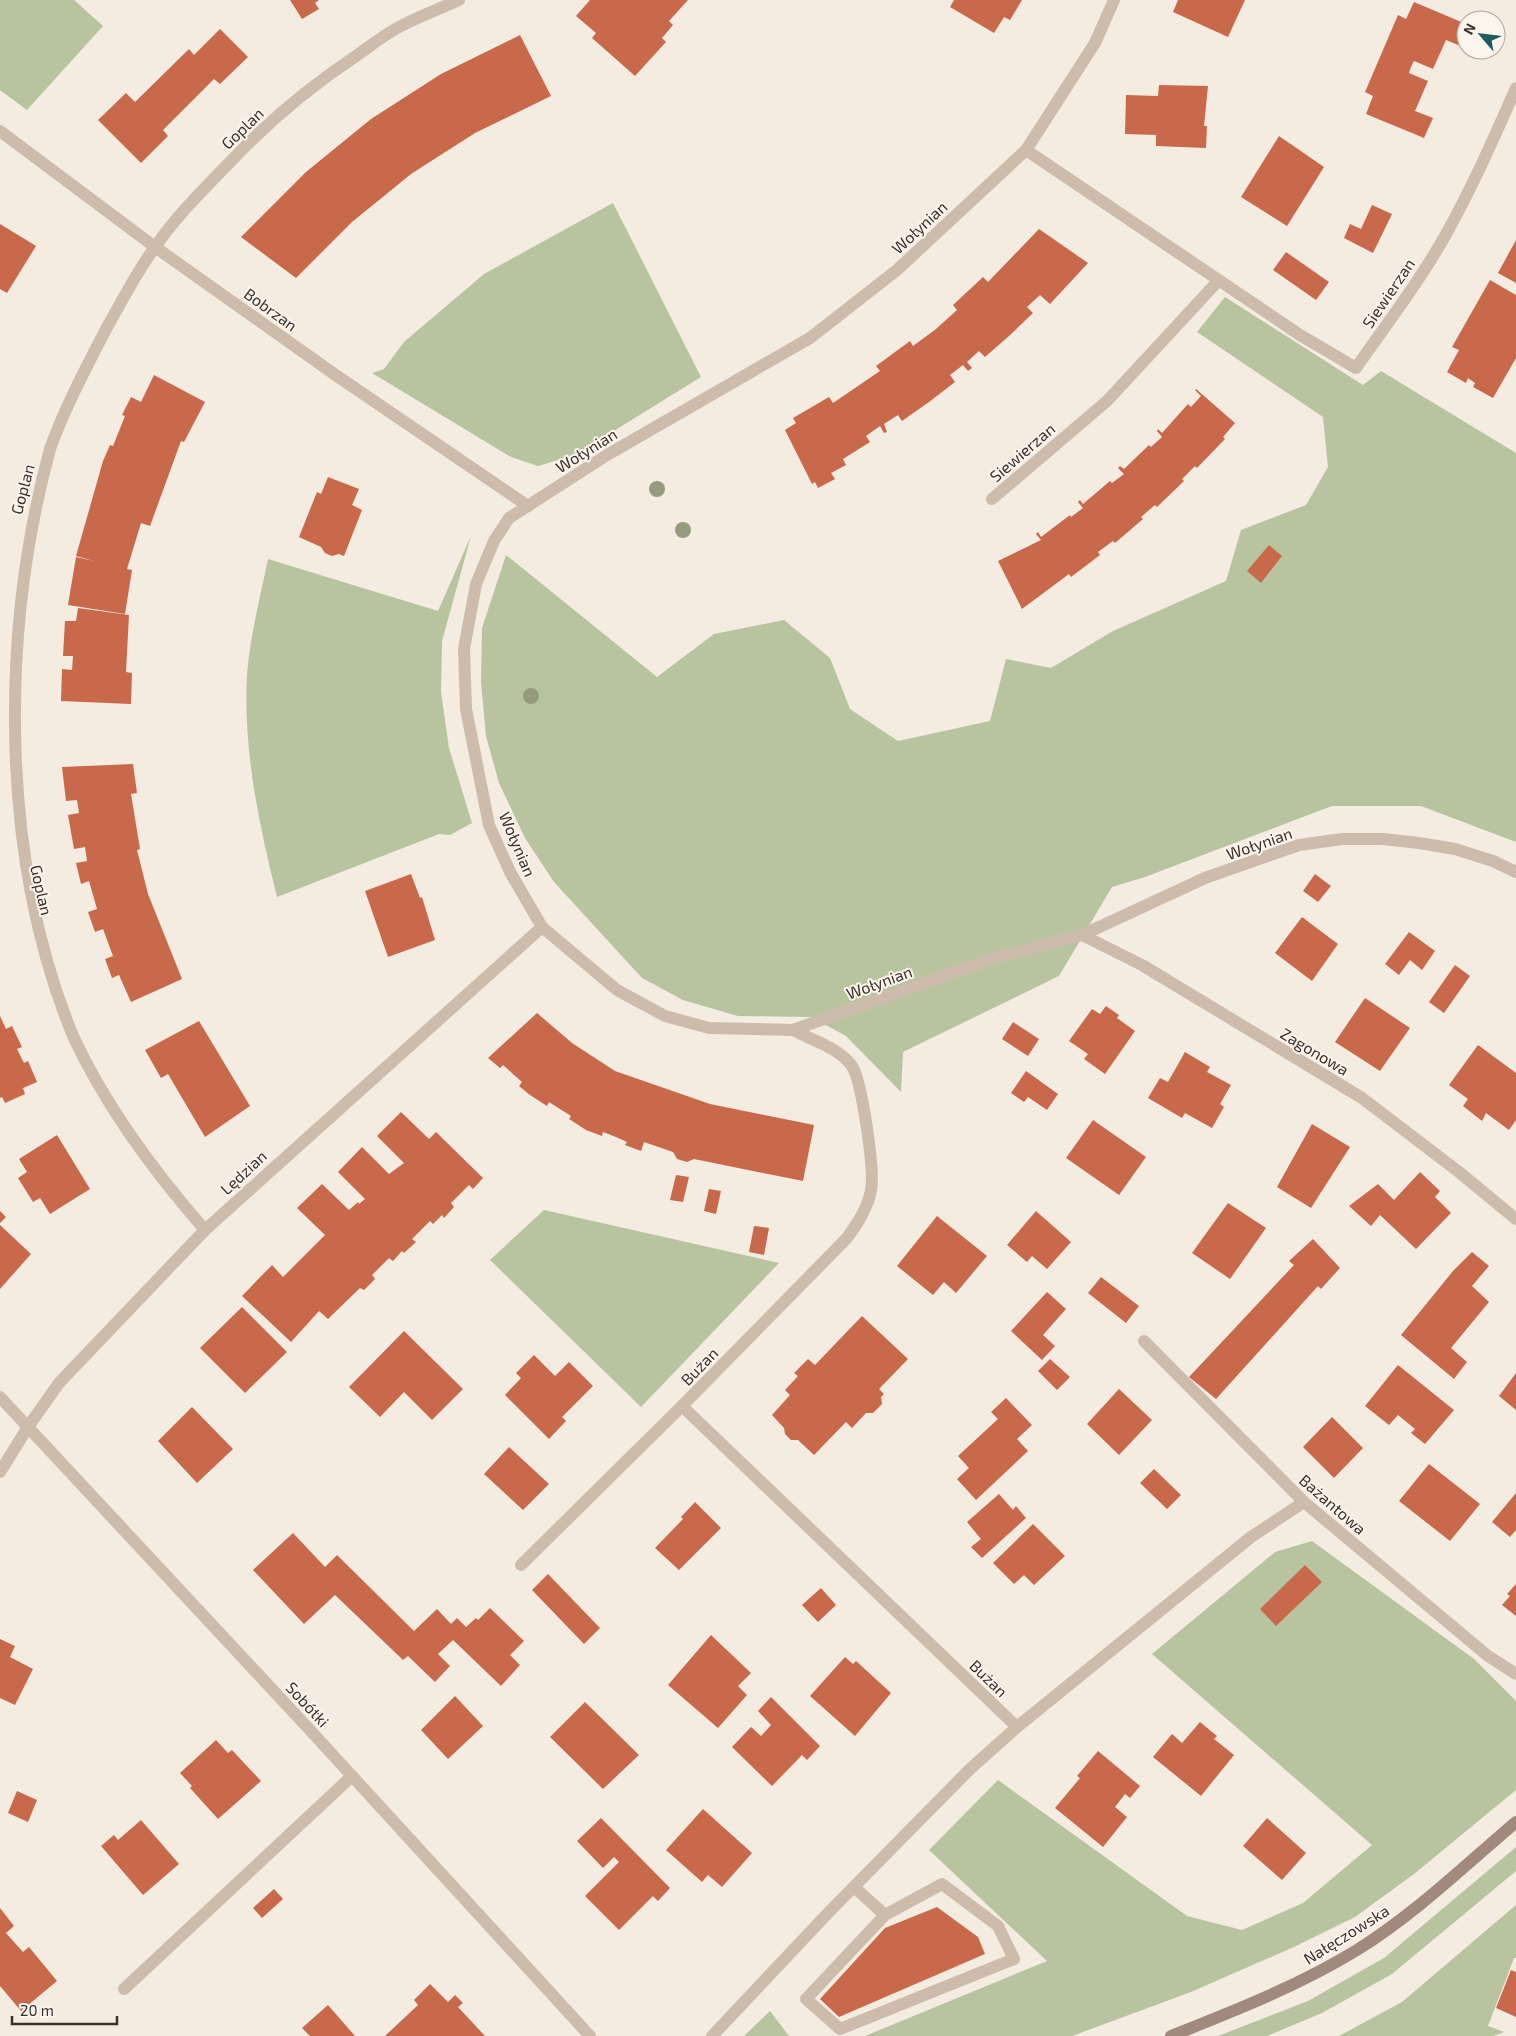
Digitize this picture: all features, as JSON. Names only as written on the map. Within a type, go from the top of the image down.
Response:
[{"type":"main road","name":"Nałęczowska","points":[[1171,2036],[1284,1988],[1357,1950],[1427,1900],[1516,1822]]},
{"type":"street","name":"Goplan","points":[[206,1230],[162,1177],[136,1140],[110,1102],[73,1037],[47,968],[27,903],[13,832],[7,736],[6,673],[13,599],[31,518],[50,450],[77,383],[132,283],[155,246],[186,208],[272,120],[328,75],[397,28],[459,0]]},
{"type":"street","name":"Wołynian","points":[[1114,0],[1095,43],[1026,150],[897,270],[810,338],[607,454],[509,518],[494,540],[476,584],[464,649],[466,709],[489,825],[510,872],[542,927],[617,990],[665,1016],[709,1028],[794,1030],[991,959],[1082,935],[1205,878],[1299,846],[1342,839],[1383,840],[1455,849],[1493,861],[1516,872]]},
{"type":"street","name":"Siewierzan","points":[[1026,150],[1300,335],[1356,368],[1405,299],[1445,236],[1486,158],[1516,88]]},
{"type":"street","name":"Bobrzan","points":[[0,131],[155,246],[337,376],[528,506]]},
{"type":"street","name":"Siewierzan","points":[[992,499],[1107,401],[1219,280]]},
{"type":"street","name":"Lędzian","points":[[0,1472],[28,1426],[59,1383],[206,1230],[255,1183],[542,927]]},
{"type":"street","name":"Zagonowa","points":[[1082,935],[1142,965],[1362,1098],[1459,1172],[1516,1220]]},
{"type":"street","name":"Bużan","points":[[794,1030],[832,1049],[853,1070],[865,1122],[873,1172],[871,1192],[858,1223],[847,1238],[682,1406],[1017,1727]]},
{"type":"street","name":"Bażantowa","points":[[1144,1341],[1304,1502],[1488,1656],[1516,1674]]},
{"type":"street","name":"Sobótki","points":[[0,1397],[352,1776],[590,2036]]},
{"type":"street","points":[[521,1565],[682,1406]]},
{"type":"street","points":[[712,2036],[854,1887],[970,1770],[1017,1727],[1252,1537],[1304,1502]]},
{"type":"street","points":[[124,1989],[352,1776]]},
{"type":"street","points":[[942,1884],[998,1926],[1014,1959],[840,2029],[806,1999],[885,1915],[942,1884]]},
{"type":"street","points":[[854,1887],[885,1915]]},
{"type":"green space","points":[[0,0],[74,0],[103,26],[27,110],[0,90]]},
{"type":"green space","points":[[613,203],[701,377],[575,455],[538,466],[511,457],[372,373],[384,369],[404,342],[484,274]]},
{"type":"green space","points":[[1225,297],[1363,385],[1381,371],[1516,453],[1516,842],[1421,806],[1332,806],[1145,877],[1112,887],[1059,976],[903,1052],[901,1092],[846,1036],[811,1017],[738,1016],[683,1000],[642,978],[554,882],[525,838],[499,783],[486,736],[481,683],[482,628],[506,555],[657,677],[714,634],[784,620],[830,658],[850,709],[898,741],[990,721],[1006,659],[1051,668],[1113,631],[1226,581],[1241,530],[1306,505],[1328,467],[1323,417],[1197,332]]},
{"type":"green space","points":[[471,536],[442,641],[441,692],[449,748],[472,823],[450,835],[439,834],[277,897],[254,787],[247,731],[246,703],[250,646],[268,559],[438,611]]},
{"type":"green space","points":[[544,1210],[779,1263],[641,1407],[490,1260]]},
{"type":"green space","points":[[1312,1541],[1474,1659],[1516,1701],[1516,1790],[1414,1874],[1355,1917],[1296,1946],[1191,1992],[1072,2036],[865,2036],[1047,1961],[929,1850],[998,1780],[1187,1916],[1242,1930],[1303,1903],[1372,1845],[1152,1654],[1275,1552]]},
{"type":"green space","points":[[1516,1847],[1516,1871],[1392,1974],[1322,2013],[1267,2036],[1218,2036],[1308,2001],[1384,1958]]},
{"type":"green space","points":[[1516,1905],[1516,1958],[1514,1958],[1488,2026],[1504,2032],[1494,2036],[1339,2036],[1402,2002]]},
{"type":"green space","points":[[770,2011],[789,2036],[744,2036]]},
{"type":"building","points":[[290,0],[319,0],[315,3],[319,9],[302,19]]},
{"type":"building","points":[[590,0],[688,0],[669,21],[673,25],[662,38],[666,42],[635,76],[592,38],[596,33],[576,16]]},
{"type":"building","points":[[954,0],[1022,0],[1010,20],[1004,17],[994,33],[950,7]]},
{"type":"building","points":[[1178,0],[1245,0],[1228,37],[1173,12]]},
{"type":"building","points":[[1414,2],[1456,20],[1456,44],[1446,40],[1433,69],[1414,61],[1409,73],[1428,81],[1415,111],[1433,118],[1424,138],[1366,114],[1373,96],[1365,92],[1398,15],[1406,19]]},
{"type":"building","points":[[220,29],[248,57],[220,84],[214,79],[163,130],[168,136],[141,163],[98,120],[126,93],[135,102],[189,49],[194,55]]},
{"type":"building","points":[[520,35],[551,96],[475,133],[411,174],[352,222],[296,278],[241,237],[306,172],[371,119],[441,74]]},
{"type":"building","points":[[1159,85],[1208,86],[1204,126],[1207,126],[1206,148],[1156,146],[1156,135],[1125,134],[1126,95],[1158,96]]},
{"type":"building","points":[[1279,136],[1324,167],[1287,226],[1241,197]]},
{"type":"building","points":[[1372,205],[1392,214],[1373,253],[1344,238],[1350,224],[1361,229]]},
{"type":"building","points":[[0,224],[36,246],[7,293],[0,289]]},
{"type":"building","points":[[1039,229],[1088,263],[1050,304],[1040,295],[1027,307],[1033,313],[1009,336],[985,357],[979,351],[967,362],[972,368],[968,371],[963,365],[950,375],[955,382],[902,421],[898,415],[884,424],[887,432],[884,433],[880,426],[866,436],[870,442],[843,459],[846,465],[831,473],[835,479],[818,488],[815,482],[812,484],[785,430],[796,423],[793,418],[829,397],[833,403],[880,371],[876,366],[910,341],[913,346],[936,329],[957,310],[953,305],[983,277],[988,282]]},
{"type":"building","points":[[1516,240],[1516,283],[1498,273]]},
{"type":"building","points":[[1286,252],[1329,282],[1316,300],[1273,270]]},
{"type":"building","points":[[1490,280],[1516,295],[1516,358],[1493,398],[1473,387],[1475,383],[1468,378],[1466,383],[1447,372],[1459,350],[1452,347]]},
{"type":"building","points":[[154,375],[205,402],[184,442],[181,441],[150,526],[141,523],[127,569],[132,570],[125,614],[68,605],[76,557],[94,561],[76,556],[103,461],[110,445],[113,446],[125,416],[122,415],[131,397],[141,402]]},
{"type":"building","points":[[1196,389],[1235,423],[1223,437],[1225,439],[1197,468],[1195,466],[1182,479],[1184,481],[1157,507],[1155,505],[1141,517],[1143,519],[1115,543],[1113,541],[1098,552],[1100,555],[1071,577],[1069,574],[1022,609],[998,561],[1041,540],[1036,534],[1038,532],[1041,537],[1070,515],[1071,517],[1083,508],[1078,502],[1080,500],[1083,504],[1110,481],[1112,483],[1124,474],[1118,468],[1120,466],[1124,469],[1149,445],[1151,447],[1162,437],[1157,431],[1158,429],[1162,433],[1188,404],[1191,407],[1201,396]]},
{"type":"building","points":[[328,477],[359,489],[352,505],[362,510],[344,556],[339,554],[332,556],[325,553],[321,547],[299,537],[317,492],[321,494]]},
{"type":"building","points":[[1269,545],[1282,556],[1261,583],[1247,571]]},
{"type":"building","points":[[78,608],[129,615],[126,672],[132,673],[131,704],[61,701],[62,669],[72,670],[73,656],[63,656],[65,621],[76,621]]},
{"type":"building","points":[[133,764],[137,793],[131,794],[140,849],[137,850],[148,894],[182,979],[131,1002],[119,975],[112,978],[105,959],[113,956],[103,929],[95,932],[88,912],[97,909],[89,881],[81,884],[76,863],[87,861],[85,847],[74,849],[68,815],[79,813],[77,800],[66,801],[62,767]]},
{"type":"building","points":[[411,874],[420,898],[422,897],[435,940],[388,957],[365,891]]},
{"type":"building","points":[[1315,874],[1331,886],[1318,902],[1303,891]]},
{"type":"building","points":[[1302,917],[1338,944],[1312,981],[1275,953]]},
{"type":"building","points":[[1409,932],[1435,951],[1422,970],[1410,960],[1399,975],[1385,964]]},
{"type":"building","points":[[1455,965],[1470,976],[1444,1013],[1429,1002]]},
{"type":"building","points":[[1365,998],[1410,1028],[1380,1071],[1335,1042]]},
{"type":"building","points":[[1106,1006],[1119,1015],[1117,1018],[1135,1031],[1105,1074],[1084,1059],[1088,1054],[1069,1041],[1092,1009],[1100,1014]]},
{"type":"building","points":[[537,1013],[572,1043],[615,1071],[710,1104],[814,1125],[803,1181],[694,1159],[687,1162],[677,1159],[673,1152],[644,1142],[641,1151],[625,1145],[627,1142],[603,1132],[602,1136],[586,1130],[569,1119],[571,1116],[549,1102],[547,1106],[519,1086],[522,1082],[503,1065],[500,1068],[488,1058]]},
{"type":"building","points":[[0,1016],[6,1029],[12,1026],[22,1047],[17,1049],[24,1063],[28,1061],[37,1082],[23,1088],[25,1094],[5,1103],[2,1097],[0,1098]]},
{"type":"building","points":[[199,1021],[250,1106],[205,1137],[168,1074],[161,1078],[145,1050]]},
{"type":"building","points":[[1013,1022],[1039,1039],[1028,1056],[1002,1039]]},
{"type":"building","points":[[1478,1045],[1516,1073],[1516,1120],[1509,1130],[1486,1113],[1482,1121],[1463,1106],[1468,1099],[1449,1085]]},
{"type":"building","points":[[1185,1052],[1210,1067],[1207,1072],[1231,1085],[1220,1104],[1224,1107],[1212,1128],[1185,1113],[1182,1118],[1148,1098],[1160,1078],[1168,1082]]},
{"type":"building","points":[[1026,1071],[1058,1094],[1047,1110],[1028,1097],[1024,1102],[1011,1093]]},
{"type":"building","points":[[401,1112],[429,1139],[436,1132],[483,1178],[473,1189],[469,1185],[451,1203],[454,1207],[444,1218],[442,1215],[433,1224],[430,1221],[412,1239],[416,1242],[404,1253],[402,1251],[393,1261],[389,1258],[372,1275],[375,1279],[364,1290],[360,1288],[328,1319],[319,1311],[291,1342],[242,1296],[272,1265],[283,1277],[325,1235],[297,1208],[322,1184],[349,1210],[365,1199],[338,1172],[362,1147],[389,1174],[404,1163],[377,1136]]},
{"type":"building","points":[[1093,1120],[1146,1157],[1119,1195],[1066,1158]]},
{"type":"building","points":[[1312,1124],[1350,1147],[1311,1208],[1277,1187]]},
{"type":"building","points":[[57,1135],[90,1189],[50,1214],[40,1198],[33,1202],[18,1178],[27,1172],[19,1159]]},
{"type":"building","points":[[1420,1172],[1440,1191],[1435,1197],[1451,1213],[1416,1249],[1380,1215],[1371,1226],[1349,1206],[1378,1184],[1394,1200]]},
{"type":"building","points":[[676,1175],[689,1177],[683,1202],[670,1200]]},
{"type":"building","points":[[709,1189],[721,1191],[716,1214],[704,1211]]},
{"type":"building","points":[[1228,1203],[1266,1228],[1230,1279],[1192,1253]]},
{"type":"building","points":[[0,1211],[6,1217],[0,1223]]},
{"type":"building","points":[[1036,1211],[1071,1242],[1047,1269],[1032,1256],[1027,1262],[1007,1245]]},
{"type":"building","points":[[937,1216],[987,1256],[956,1293],[944,1282],[933,1295],[897,1266]]},
{"type":"building","points":[[0,1225],[31,1254],[0,1289]]},
{"type":"building","points":[[754,1226],[769,1228],[764,1255],[749,1252]]},
{"type":"building","points":[[1313,1239],[1340,1268],[1321,1289],[1318,1286],[1216,1399],[1189,1377],[1294,1265],[1289,1261]]},
{"type":"building","points":[[1472,1252],[1489,1266],[1472,1286],[1489,1302],[1451,1348],[1467,1362],[1454,1379],[1401,1335],[1453,1271]]},
{"type":"building","points":[[1101,1277],[1139,1306],[1126,1323],[1088,1293]]},
{"type":"building","points":[[1047,1292],[1066,1309],[1043,1335],[1055,1346],[1042,1360],[1011,1331]]},
{"type":"building","points":[[242,1307],[287,1352],[245,1393],[200,1348]]},
{"type":"building","points":[[862,1316],[908,1359],[879,1389],[884,1394],[881,1397],[882,1404],[873,1413],[866,1413],[852,1428],[846,1422],[814,1455],[798,1440],[791,1440],[785,1434],[784,1428],[772,1415],[790,1395],[785,1390],[798,1376],[794,1373],[808,1359],[815,1365]]},
{"type":"building","points":[[404,1331],[463,1389],[432,1420],[404,1392],[380,1417],[349,1387]]},
{"type":"building","points":[[534,1355],[555,1376],[569,1362],[593,1386],[562,1417],[566,1421],[549,1439],[505,1395],[521,1378],[516,1373]]},
{"type":"building","points":[[1050,1359],[1070,1377],[1057,1390],[1038,1371]]},
{"type":"building","points":[[1398,1365],[1454,1410],[1425,1444],[1411,1433],[1415,1429],[1398,1415],[1389,1425],[1365,1406]]},
{"type":"building","points":[[1516,1373],[1516,1410],[1499,1396]]},
{"type":"building","points":[[1119,1389],[1152,1420],[1119,1455],[1087,1424]]},
{"type":"building","points":[[1006,1398],[1032,1425],[1017,1439],[1028,1451],[976,1500],[957,1479],[969,1468],[958,1456],[998,1419],[991,1412]]},
{"type":"building","points":[[192,1407],[233,1449],[197,1483],[158,1441]]},
{"type":"building","points":[[1332,1417],[1363,1448],[1334,1478],[1303,1447]]},
{"type":"building","points":[[509,1447],[549,1484],[523,1510],[484,1474]]},
{"type":"building","points":[[1429,1464],[1480,1504],[1450,1541],[1399,1501]]},
{"type":"building","points":[[1154,1469],[1181,1495],[1167,1509],[1140,1483]]},
{"type":"building","points":[[1516,1493],[1516,1530],[1510,1537],[1492,1522]]},
{"type":"building","points":[[999,1494],[1013,1510],[1016,1506],[1026,1518],[982,1558],[971,1547],[981,1539],[967,1522]]},
{"type":"building","points":[[695,1502],[721,1528],[679,1570],[655,1548],[683,1519],[681,1517]]},
{"type":"building","points":[[1033,1524],[1065,1556],[1034,1585],[1024,1575],[1014,1584],[993,1563]]},
{"type":"building","points":[[293,1533],[325,1567],[337,1555],[414,1631],[437,1609],[451,1624],[457,1618],[466,1627],[476,1618],[478,1620],[490,1608],[524,1641],[510,1655],[520,1665],[501,1686],[453,1640],[438,1654],[450,1666],[435,1682],[408,1656],[403,1660],[335,1595],[304,1624],[253,1570]]},
{"type":"building","points":[[1305,1565],[1322,1582],[1276,1626],[1260,1609]]},
{"type":"building","points":[[548,1574],[600,1628],[584,1644],[532,1590]]},
{"type":"building","points":[[1516,1584],[1516,1616],[1502,1605],[1510,1596],[1507,1594]]},
{"type":"building","points":[[821,1588],[836,1605],[818,1622],[802,1605]]},
{"type":"building","points":[[711,1635],[751,1673],[738,1686],[747,1695],[718,1728],[668,1685]]},
{"type":"building","points":[[0,1639],[15,1646],[10,1657],[33,1669],[15,1705],[0,1698]]},
{"type":"building","points":[[845,1657],[853,1664],[856,1661],[891,1693],[855,1736],[810,1696]]},
{"type":"building","points":[[455,1696],[483,1726],[448,1759],[421,1730]]},
{"type":"building","points":[[771,1697],[820,1746],[807,1760],[802,1755],[772,1786],[732,1747],[751,1727],[761,1736],[771,1725],[758,1711]]},
{"type":"building","points":[[585,1702],[639,1755],[603,1789],[550,1737]]},
{"type":"building","points":[[1200,1722],[1217,1736],[1214,1739],[1234,1755],[1201,1796],[1153,1757],[1172,1734],[1182,1743]]},
{"type":"building","points":[[216,1740],[228,1753],[232,1750],[261,1781],[218,1819],[190,1788],[192,1786],[180,1773]]},
{"type":"building","points":[[1098,1751],[1140,1786],[1130,1798],[1125,1794],[1115,1807],[1127,1817],[1103,1847],[1055,1808],[1080,1778],[1077,1776]]},
{"type":"building","points":[[17,1791],[37,1800],[28,1822],[8,1813]]},
{"type":"building","points":[[703,1809],[752,1853],[722,1887],[708,1875],[702,1882],[666,1850]]},
{"type":"building","points":[[601,1818],[670,1888],[658,1901],[653,1896],[619,1930],[585,1896],[619,1862],[614,1857],[603,1868],[577,1841]]},
{"type":"building","points":[[1267,1818],[1306,1853],[1282,1880],[1243,1846]]},
{"type":"building","points":[[141,1820],[179,1864],[143,1895],[101,1846],[114,1835],[118,1840]]},
{"type":"building","points":[[274,1889],[283,1899],[262,1918],[253,1908]]},
{"type":"building","points":[[937,1907],[978,1937],[985,1954],[839,2017],[820,1999],[885,1928]]},
{"type":"building","points":[[0,1908],[14,1926],[6,1933],[23,1952],[29,1947],[57,1981],[21,2011],[0,1986]]},
{"type":"building","points":[[1511,1970],[1516,1972],[1516,2017],[1496,2008]]},
{"type":"building","points":[[430,1984],[448,2002],[455,1995],[463,2003],[458,2007],[485,2036],[385,2036],[418,2005],[414,2000]]},
{"type":"building","points":[[328,2005],[355,2036],[310,2036],[302,2028]]}]
